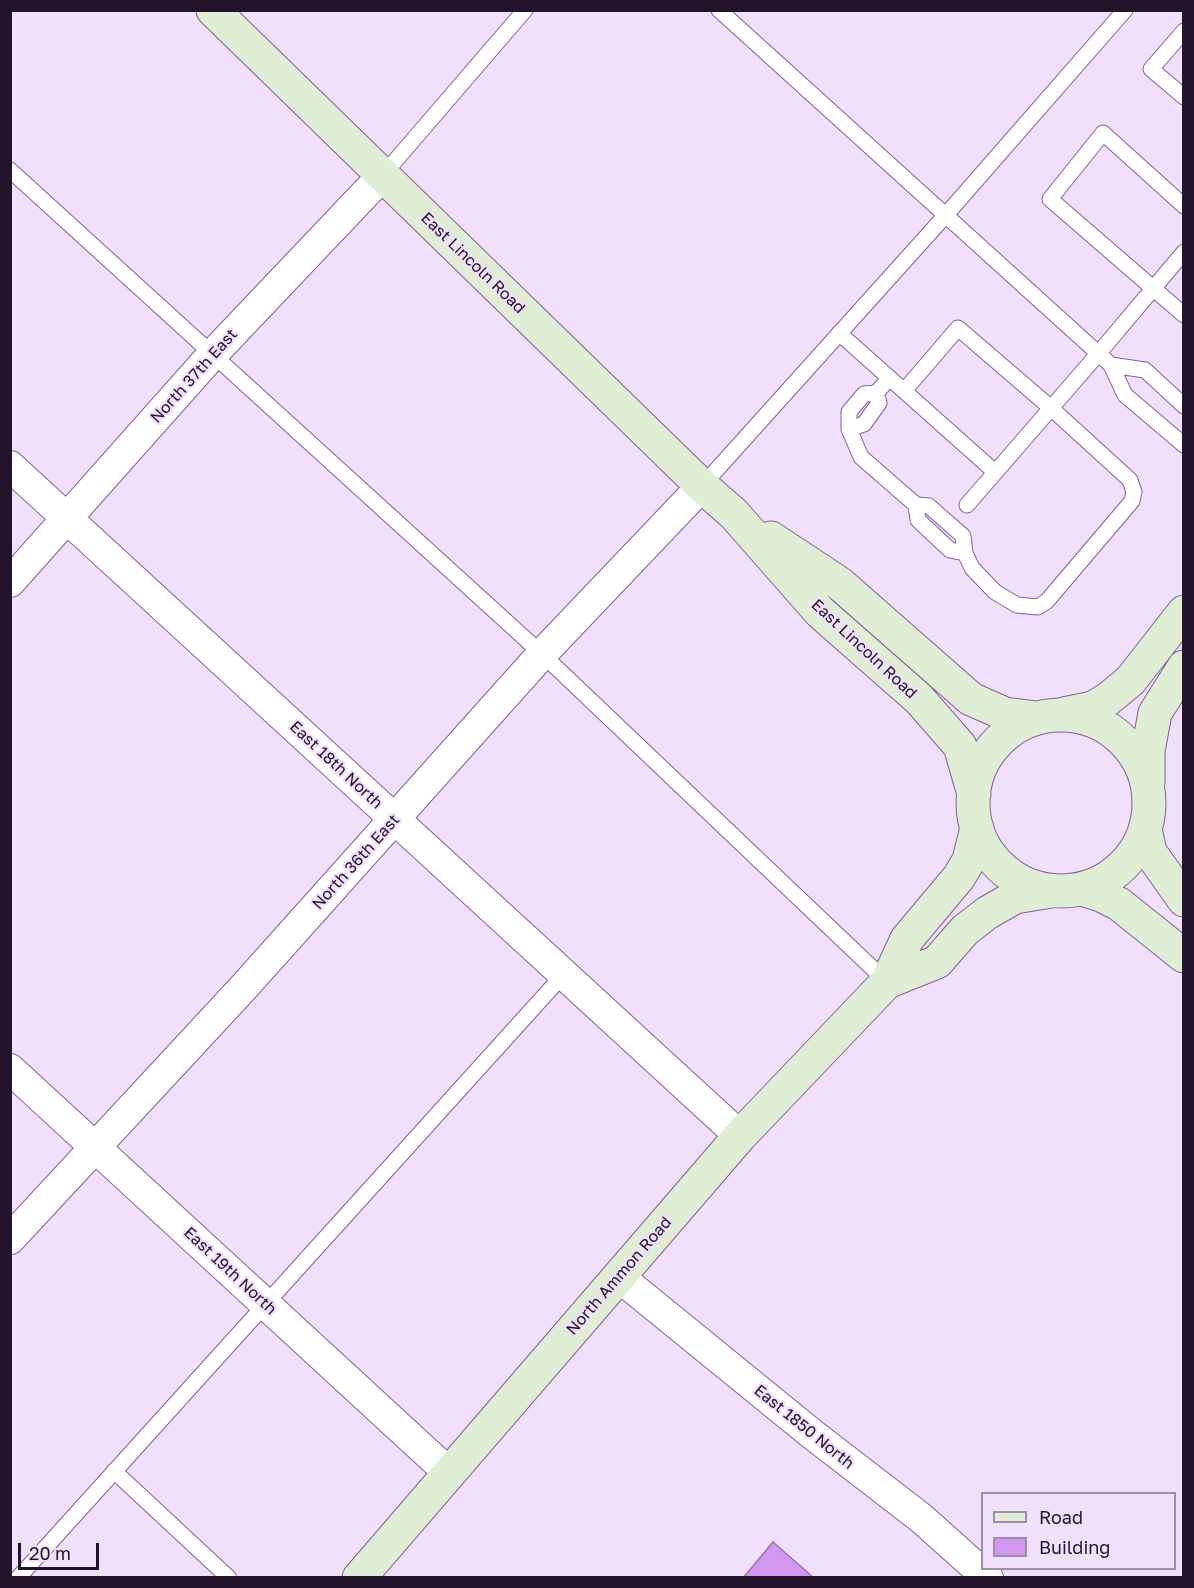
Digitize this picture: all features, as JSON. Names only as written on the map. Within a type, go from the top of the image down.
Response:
[{"type":"main road","name":"East Lincoln Road","points":[[213,10],[702,486],[734,514],[839,584],[970,699],[1005,714],[1050,716]]},
{"type":"main road","name":"East Lincoln Road","points":[[734,514],[820,612],[919,699],[960,746],[974,794]]},
{"type":"main road","points":[[1184,612],[1130,681],[1093,708],[1050,716],[1011,729],[989,751],[976,778],[972,808],[980,839],[997,864],[1022,882],[1101,895],[1119,904],[1184,956]]},
{"type":"main road","points":[[1148,796],[1148,751],[1155,713],[1184,667]]},
{"type":"main road","points":[[1050,716],[1091,720],[1115,734],[1134,754],[1146,780],[1148,796],[1149,807],[1145,829],[1130,858],[1110,877],[1066,890]]},
{"type":"main road","name":"North Ammon Road","points":[[359,1578],[740,1136],[887,982],[908,939],[959,877],[969,860],[977,828]]},
{"type":"main road","points":[[1145,829],[1150,852],[1184,900]]},
{"type":"main road","name":"North Ammon Road","points":[[887,982],[937,963],[965,930],[987,913],[1015,897],[1066,890]]},
{"type":"street","name":"North 37th East","points":[[10,582],[212,355],[383,175]]},
{"type":"street","name":"East 18th North","points":[[10,466],[740,1136]]},
{"type":"street","name":"North 36th East","points":[[10,1239],[243,987],[542,654],[702,486]]},
{"type":"street","name":"East 19th North","points":[[10,1069],[449,1473]]},
{"type":"street","name":"East 1850 North","points":[[618,1276],[812,1434],[921,1518],[988,1578]]},
{"type":"lane","points":[[383,175],[525,10]]},
{"type":"lane","points":[[719,10],[1111,365],[1125,395],[1184,445]]},
{"type":"lane","points":[[702,486],[945,216],[1125,10]]},
{"type":"lane","points":[[1184,31],[1151,69],[1184,97]]},
{"type":"lane","points":[[1184,206],[1103,133],[1050,199],[1184,315]]},
{"type":"lane","points":[[10,170],[542,654],[887,982]]},
{"type":"lane","points":[[967,505],[1182,256]]},
{"type":"lane","points":[[890,378],[876,393],[864,394],[849,412],[849,429],[861,457],[916,506],[930,506],[963,536],[965,553],[980,578],[995,592],[1017,605],[1038,607],[1047,601],[1132,501],[1134,492],[1130,480],[958,328],[904,391]]},
{"type":"lane","points":[[839,333],[996,472]]},
{"type":"lane","points":[[1111,365],[1144,370],[1184,406]]},
{"type":"lane","points":[[18,1578],[564,974]]},
{"type":"lane","points":[[114,1471],[229,1578]]},
{"type":"building","points":[[773,1542],[814,1578],[743,1578]]}]
